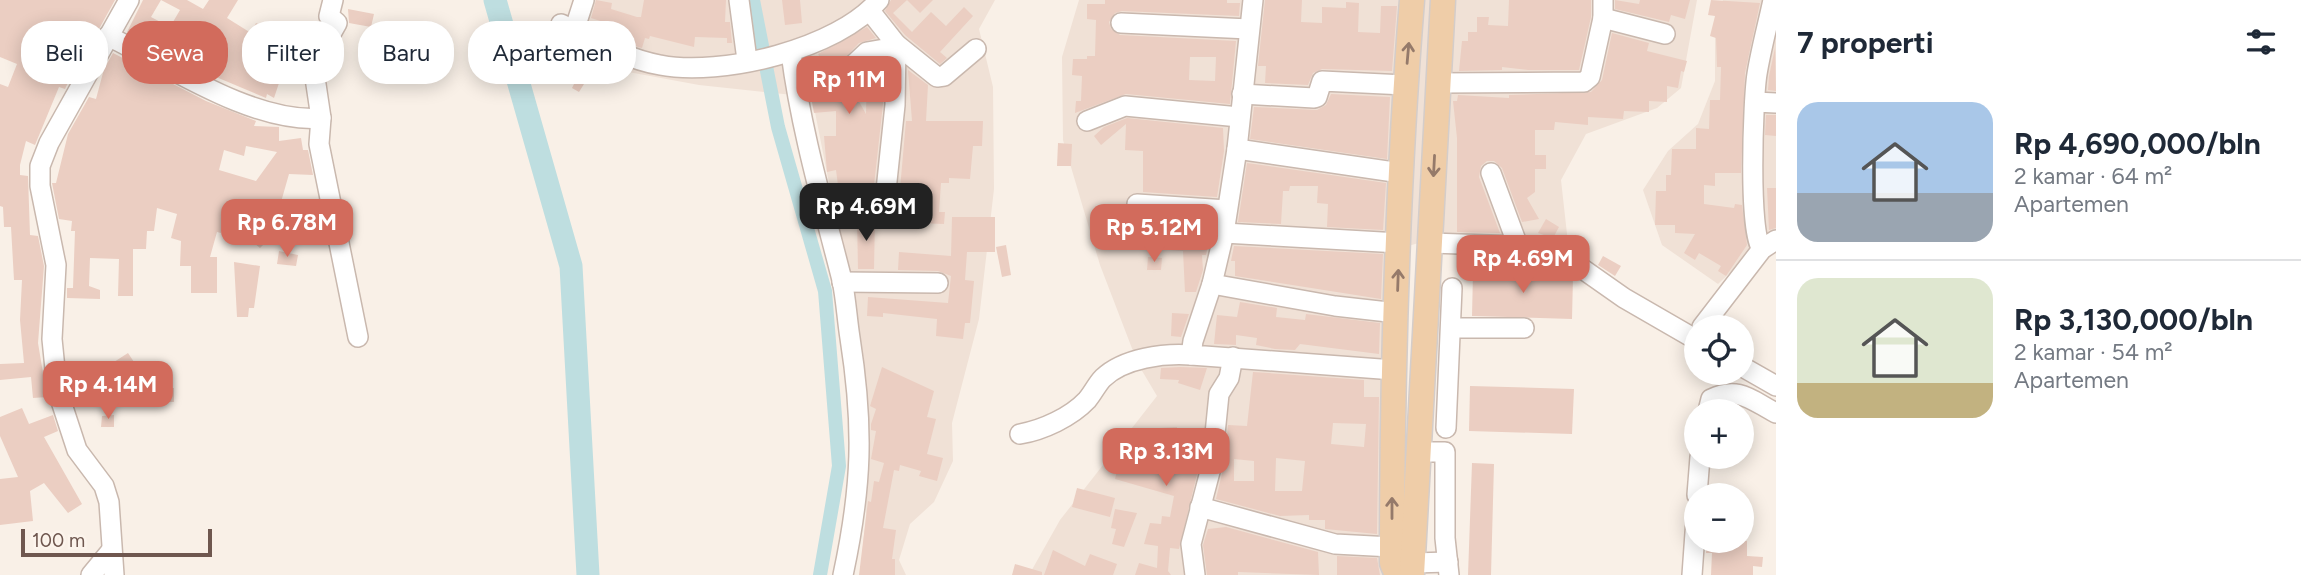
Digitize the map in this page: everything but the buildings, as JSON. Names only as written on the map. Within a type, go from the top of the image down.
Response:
[{"type":"main road","points":[[1412,0],[1403,111],[1392,412],[1392,564],[1408,571],[1419,452],[1443,0]]},
{"type":"main road","points":[[1403,111],[1437,114]]},
{"type":"main road","points":[[1399,232],[1431,233]]},
{"type":"main road","points":[[1392,412],[1420,413]]},
{"type":"street","points":[[129,0],[108,36],[198,83],[244,103],[300,120],[321,118]]},
{"type":"street","points":[[333,0],[329,16],[337,23],[318,55],[314,71],[321,118],[319,144],[358,337]]},
{"type":"street","points":[[583,0],[568,27],[662,66],[693,67],[786,54],[813,45],[874,6],[896,45],[937,77],[944,76],[976,49]]},
{"type":"street","points":[[739,0],[750,60]]},
{"type":"street","points":[[1191,355],[1195,332],[1212,284],[1224,233],[1237,149],[1253,0]]},
{"type":"street","points":[[1769,245],[1758,246],[1752,203],[1757,74],[1773,0]]},
{"type":"street","points":[[1439,83],[1584,82],[1590,77],[1603,9],[1665,34]]},
{"type":"street","points":[[1121,23],[1249,29]]},
{"type":"street","points":[[850,68],[867,52],[896,45]]},
{"type":"street","points":[[821,208],[880,206],[885,200],[895,105],[896,45]]},
{"type":"street","points":[[786,54],[821,208],[842,282],[862,443],[858,499],[843,575]]},
{"type":"street","points":[[1242,94],[1314,98],[1317,97],[1322,81],[1405,85]]},
{"type":"street","points":[[82,84],[49,143],[40,166],[40,186],[56,265],[52,339],[57,389],[77,450],[104,486],[109,509],[110,552],[114,575]]},
{"type":"street","points":[[1755,102],[1776,103]]},
{"type":"street","points":[[1087,121],[1125,106],[1239,117]]},
{"type":"street","points":[[1237,149],[1401,173]]},
{"type":"street","points":[[1491,173],[1518,246]]},
{"type":"street","points":[[1137,204],[1227,210]]},
{"type":"street","points":[[1224,233],[1399,232]]},
{"type":"street","points":[[1431,233],[1545,249],[1566,256],[1624,298],[1684,329]]},
{"type":"street","points":[[1712,315],[1731,287],[1769,245]]},
{"type":"street","points":[[842,282],[938,283]]},
{"type":"street","points":[[1212,284],[1335,306],[1396,313]]},
{"type":"street","points":[[1446,428],[1452,288]]},
{"type":"street","points":[[1451,328],[1524,328]]},
{"type":"street","points":[[1020,434],[1037,431],[1068,414],[1086,401],[1104,377],[1115,370],[1153,356],[1233,357],[1394,370]]},
{"type":"street","points":[[1195,575],[1191,544],[1214,455],[1219,394],[1229,378],[1233,357]]},
{"type":"street","points":[[1424,361],[1449,364]]},
{"type":"street","points":[[1754,373],[1776,386]]},
{"type":"street","points":[[1711,399],[1727,392],[1749,399]]},
{"type":"street","points":[[1754,402],[1776,413]]},
{"type":"street","points":[[1408,571],[1448,568],[1445,452],[1419,452]]},
{"type":"street","points":[[1200,507],[1335,544],[1392,547]]},
{"type":"street","points":[[91,575],[110,552]]},
{"type":"street","points":[[1692,575],[1694,553]]},
{"type":"shaded area","points":[[581,0],[995,0],[979,29],[993,87],[994,189],[979,319],[952,423],[953,461],[934,502],[910,524],[899,560],[906,575],[860,575],[866,515],[864,360],[812,97],[699,85],[636,73],[636,21],[582,21]]},
{"type":"shaded area","points":[[1079,0],[1697,0],[1681,88],[1657,108],[1586,134],[1561,180],[1568,243],[1450,234],[1394,250],[1388,575],[1029,575],[1060,520],[1157,396],[1138,364],[1100,265],[1063,140],[1062,57]]},
{"type":"shaded area","points":[[1723,0],[1776,0],[1776,229],[1718,284],[1662,245],[1643,190],[1668,151],[1698,124],[1715,81],[1715,24]]},
{"type":"waterway","points":[[495,0],[571,266],[588,575]]},
{"type":"waterway","points":[[753,0],[778,127],[825,291],[839,466],[820,575]]}]
